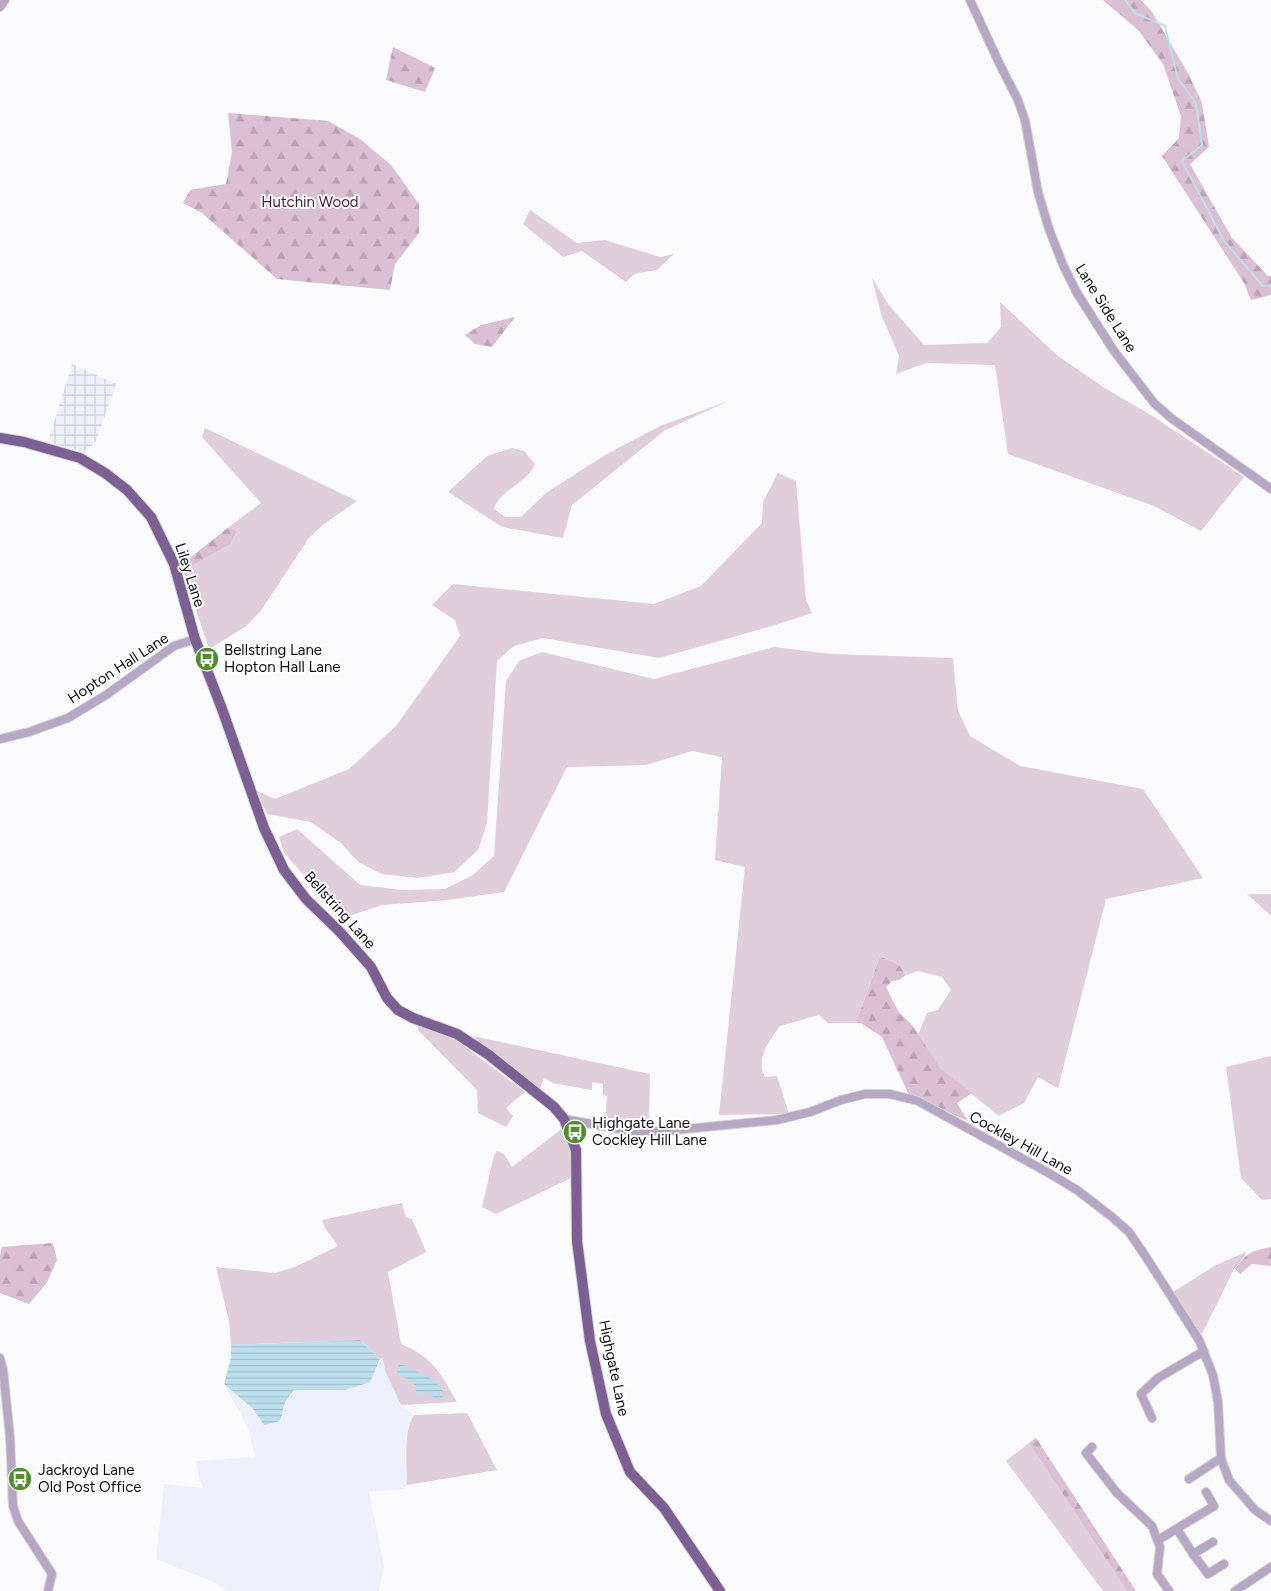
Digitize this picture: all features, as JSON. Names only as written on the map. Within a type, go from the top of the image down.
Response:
[{"type":"main road","name":"Liley Lane","points":[[0,438],[24,442],[80,458],[105,473],[127,490],[151,517],[174,564],[183,603],[195,639]]},
{"type":"main road","name":"Bellstring Lane","points":[[195,639],[264,828],[284,870],[306,899],[340,932],[371,967],[387,998],[398,1010],[413,1018],[457,1034],[489,1055],[547,1101],[564,1119]]},
{"type":"main road","name":"Highgate Lane","points":[[564,1119],[576,1150],[577,1241],[590,1342],[606,1414],[630,1472],[664,1508],[720,1591]]},
{"type":"street","points":[[0,7],[5,0]]},
{"type":"street","name":"Lane Side Lane","points":[[970,0],[1017,98],[1025,120],[1038,192],[1060,256],[1077,293],[1114,351],[1154,403],[1171,418],[1271,489]]},
{"type":"street","name":"Hopton Hall Lane","points":[[0,739],[29,732],[68,718],[106,695],[174,646],[195,639]]},
{"type":"street","name":"Cockley Hill Lane","points":[[564,1119],[630,1131],[666,1130],[777,1120],[810,1112],[840,1100],[865,1094],[890,1094],[918,1101],[1070,1186],[1128,1232],[1199,1340],[1214,1375],[1218,1402],[1221,1458],[1229,1480],[1255,1510],[1271,1521]]},
{"type":"street","points":[[1152,1418],[1141,1394],[1158,1378],[1204,1351]]},
{"type":"street","points":[[0,1358],[4,1368],[13,1506],[18,1521],[52,1574],[48,1591]]},
{"type":"street","points":[[1092,1447],[1086,1453],[1116,1493],[1152,1526],[1160,1548],[1157,1574],[1169,1591]]},
{"type":"street","points":[[1189,1479],[1221,1458]]},
{"type":"street","points":[[1158,1540],[1214,1506],[1206,1492]]},
{"type":"street","points":[[1177,1529],[1208,1574],[1224,1564]]},
{"type":"street","points":[[1193,1554],[1213,1542]]},
{"type":"street","points":[[1236,1591],[1271,1567]]},
{"type":"shaded area","points":[[530,210],[577,243],[605,240],[660,257],[674,254],[657,270],[634,274],[626,282],[582,251],[563,257],[523,224]]},
{"type":"shaded area","points":[[872,278],[889,305],[924,345],[987,343],[1001,327],[1000,302],[1058,356],[1244,477],[1201,531],[1154,506],[1008,454],[995,365],[926,363],[896,374],[899,356],[881,314]]},
{"type":"shaded area","points":[[72,364],[116,384],[96,441],[85,452],[48,442]]},
{"type":"shaded area","points":[[728,401],[664,431],[572,505],[563,538],[502,527],[448,492],[487,456],[512,448],[524,451],[535,464],[526,477],[502,496],[494,509],[505,517],[521,517],[546,493],[605,455],[660,426]]},
{"type":"shaded area","points":[[205,428],[357,501],[324,524],[309,538],[260,612],[245,627],[209,649],[183,571],[231,544],[237,531],[229,527],[261,503],[202,437]]},
{"type":"shaded area","points":[[778,473],[796,481],[806,600],[812,613],[659,658],[543,638],[514,646],[497,661],[487,823],[478,850],[454,872],[418,878],[382,874],[358,862],[341,843],[311,822],[267,814],[257,791],[275,799],[349,769],[396,726],[460,636],[455,620],[432,605],[453,584],[654,604],[701,586],[762,523],[763,502]]},
{"type":"shaded area","points":[[774,647],[831,654],[953,658],[958,711],[970,736],[1020,766],[1143,789],[1203,878],[1106,899],[1058,1088],[1038,1077],[1024,1103],[999,1116],[941,1069],[918,1035],[927,1013],[938,1010],[951,990],[942,977],[918,971],[906,975],[899,965],[880,956],[856,1023],[828,1023],[819,1015],[780,1026],[768,1043],[763,1056],[762,1070],[765,1077],[777,1076],[789,1114],[719,1115],[745,867],[715,860],[722,757],[692,751],[646,765],[567,767],[504,892],[448,900],[382,905],[343,918],[284,853],[279,837],[297,829],[360,885],[402,890],[445,889],[473,875],[494,856],[506,681],[519,661],[542,652],[654,679]]},
{"type":"shaded area","points":[[1247,894],[1271,894],[1271,916]]},
{"type":"shaded area","points":[[418,1025],[456,1040],[525,1092],[506,1108],[513,1116],[506,1127],[478,1113],[477,1090],[418,1030]]},
{"type":"shaded area","points":[[473,1036],[650,1074],[649,1128],[605,1122],[607,1096],[603,1095],[603,1084],[592,1082],[592,1090],[553,1083],[544,1078],[539,1091]]},
{"type":"shaded area","points":[[1271,1056],[1271,1199],[1262,1200],[1241,1178],[1226,1067]]},
{"type":"shaded area","points":[[563,1128],[571,1151],[571,1178],[496,1214],[482,1207],[494,1155],[497,1151],[504,1154],[512,1167]]},
{"type":"shaded area","points":[[402,1203],[406,1217],[412,1219],[426,1252],[388,1272],[401,1344],[421,1355],[435,1367],[457,1402],[401,1405],[385,1371],[383,1358],[380,1359],[360,1340],[231,1345],[229,1321],[216,1267],[275,1273],[295,1267],[338,1246],[325,1228],[322,1220]]},
{"type":"shaded area","points":[[1246,1252],[1234,1269],[1201,1336],[1173,1292],[1216,1265]]},
{"type":"shaded area","points":[[383,1357],[385,1371],[401,1405],[414,1414],[409,1422],[407,1436],[407,1485],[404,1489],[369,1492],[384,1566],[379,1591],[226,1591],[216,1583],[156,1559],[164,1484],[203,1488],[196,1461],[255,1457],[248,1428],[224,1384],[253,1409],[280,1421],[285,1402],[297,1390],[345,1390],[376,1369]]},
{"type":"shaded area","points":[[467,1413],[497,1470],[407,1485],[407,1439],[408,1430],[414,1415]]},
{"type":"shaded area","points":[[1029,1443],[1127,1591],[1103,1591],[1006,1461]]},
{"type":"green space","points":[[1103,0],[1141,0],[1152,12],[1189,75],[1202,103],[1209,147],[1190,164],[1232,238],[1268,276],[1271,276],[1271,295],[1251,300],[1244,283],[1162,156],[1179,138],[1181,116],[1163,64],[1139,31]]},
{"type":"green space","points":[[393,47],[435,68],[425,92],[386,80]]},
{"type":"green space","name":"Hutchin Wood","points":[[228,113],[328,121],[360,139],[391,165],[419,204],[419,233],[395,264],[390,290],[277,279],[202,213],[183,203],[190,190],[226,184],[232,152]]},
{"type":"green space","points":[[515,317],[492,347],[475,344],[465,335],[481,325]]},
{"type":"green space","points":[[229,527],[237,531],[231,544],[183,571],[181,565]]},
{"type":"green space","points":[[880,956],[899,965],[906,975],[899,980],[892,981],[886,987],[898,1011],[912,1025],[941,1069],[972,1093],[957,1103],[968,1121],[909,1095],[882,1037],[861,1023],[856,1023]]},
{"type":"green space","points":[[53,1243],[57,1260],[46,1284],[29,1304],[0,1293],[0,1256],[2,1247]]},
{"type":"green space","points":[[1271,1247],[1271,1266],[1252,1264],[1240,1274],[1235,1269],[1250,1254]]},
{"type":"green space","points":[[1036,1438],[1136,1591],[1127,1591],[1029,1443]]},
{"type":"water","points":[[360,1340],[380,1359],[370,1382],[345,1390],[294,1390],[285,1402],[280,1421],[264,1425],[253,1409],[224,1384],[231,1357],[231,1345]]},
{"type":"water","points":[[401,1364],[432,1379],[442,1389],[443,1401],[435,1399],[426,1391],[422,1396],[416,1393],[413,1383],[397,1375],[397,1367]]},
{"type":"waterway","points":[[1125,0],[1135,13],[1165,26],[1178,79],[1196,103],[1202,145],[1182,161],[1224,241],[1263,286],[1271,285]]},
{"type":"place","name":"Bellstring Lane Hopton Hall Lane","points":[[207,659]]},
{"type":"place","name":"Highgate Lane Cockley Hill Lane","points":[[575,1132]]},
{"type":"place","name":"Jackroyd Lane Old Post Office","points":[[20,1479]]}]
